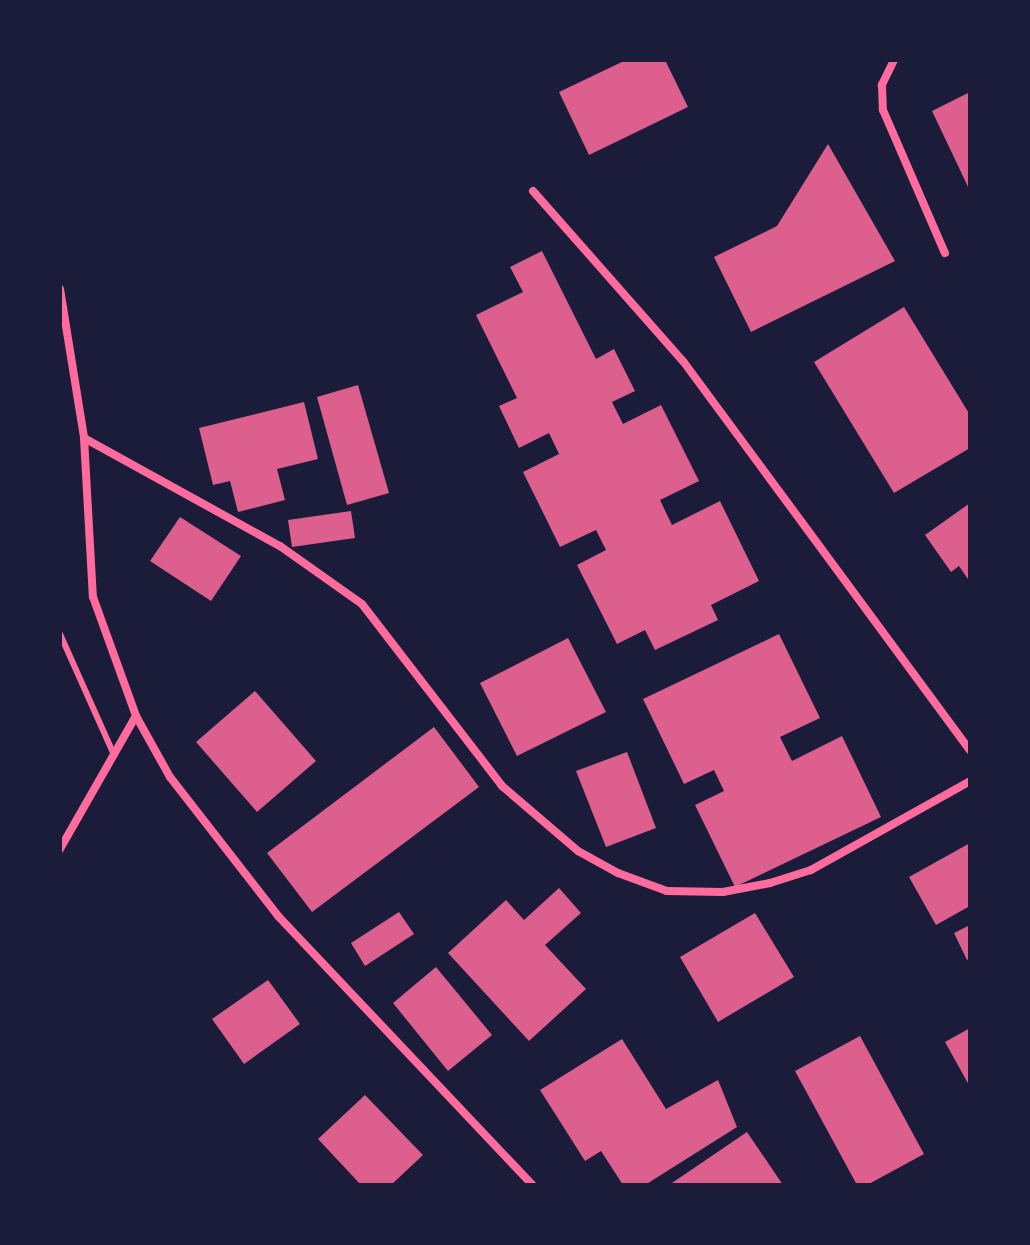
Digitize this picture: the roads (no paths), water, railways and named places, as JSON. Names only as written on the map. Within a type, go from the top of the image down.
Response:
[{"type":"street","points":[[894,60],[882,85],[883,110],[945,253]]},
{"type":"street","points":[[533,191],[683,361],[970,750]]},
{"type":"street","points":[[60,289],[84,438],[93,597],[136,716],[170,777],[279,917],[532,1185]]},
{"type":"street","points":[[84,438],[280,546],[362,604],[502,786],[578,851],[618,873],[667,891],[723,892],[770,883],[811,870],[970,781]]},
{"type":"street","points":[[60,849],[136,716]]},
{"type":"lane","points":[[60,634],[114,755]]}]
